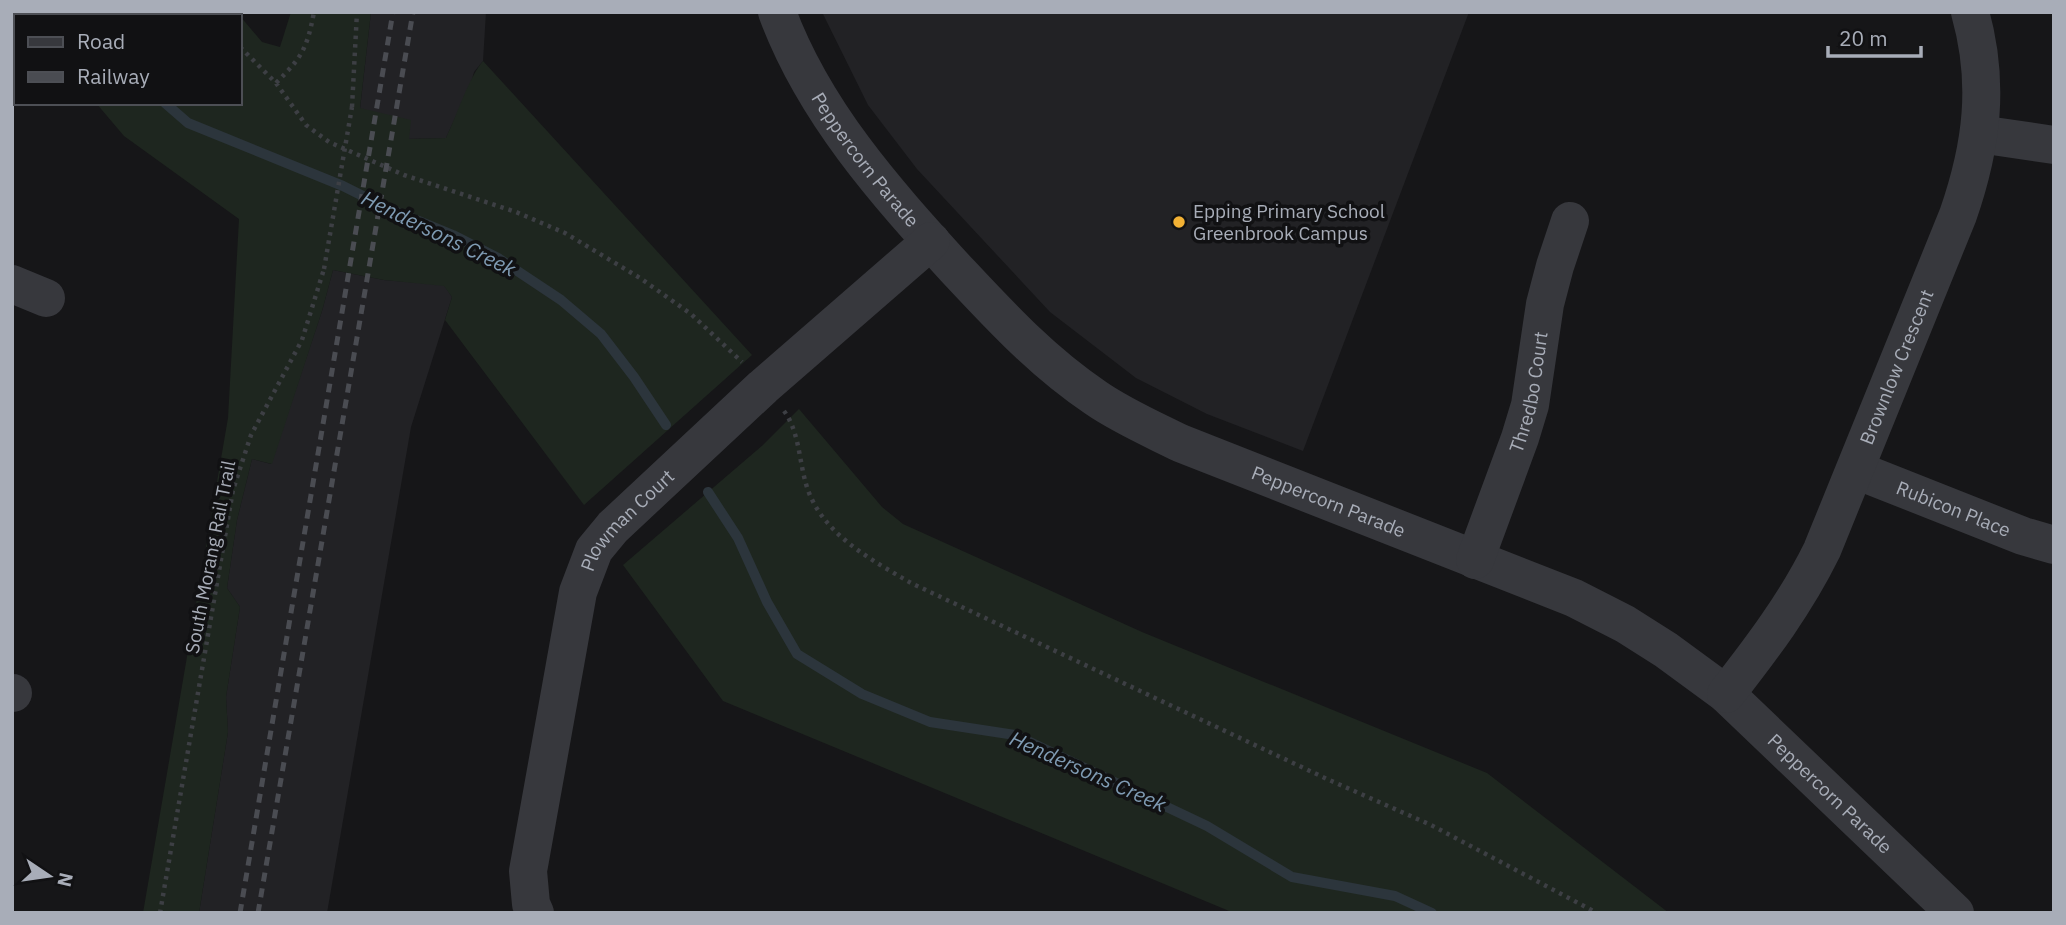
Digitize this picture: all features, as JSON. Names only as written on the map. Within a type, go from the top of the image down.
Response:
[{"type":"street","name":"Peppercorn Parade","points":[[777,12],[803,70],[840,133],[876,178],[1008,325],[1031,347],[1096,398],[1180,443],[1574,598],[1625,624],[1726,694],[1955,913]]},
{"type":"street","name":"Brownlow Crescent","points":[[1726,694],[1777,629],[1804,588],[1856,470],[1958,215],[1972,173],[1979,134],[1982,90],[1979,56],[1970,12]]},
{"type":"street","points":[[1979,134],[2054,145]]},
{"type":"street","name":"Thredbo Court","points":[[1475,559],[1530,405],[1545,304],[1570,222]]},
{"type":"street","name":"Plowman Court","points":[[536,913],[531,904],[528,871],[572,621],[585,570],[594,550],[613,527],[763,387],[931,241]]},
{"type":"street","name":"Rubicon Place","points":[[1856,470],[2023,536],[2054,545]]},
{"type":"path","points":[[276,83],[301,56],[308,40],[314,12]]},
{"type":"path","name":"South Morang Rail Trail","points":[[160,913],[233,490],[251,435],[302,340],[324,269],[352,107],[356,12]]},
{"type":"path","points":[[242,49],[276,83],[306,125],[329,142],[404,175],[539,221],[640,278],[712,332],[792,422],[806,485],[816,507],[834,529],[860,553],[911,583],[1327,779],[1431,825],[1597,913]]},
{"type":"shaded area","points":[[17,12],[238,14],[18,14]]},
{"type":"shaded area","points":[[291,12],[371,12],[360,108],[411,120],[409,139],[446,138],[468,87],[483,61],[752,355],[584,505],[445,320],[452,297],[444,286],[384,280],[333,270],[272,464],[252,459],[237,520],[227,588],[240,607],[226,697],[228,732],[199,913],[143,913],[228,418],[239,219],[124,136],[98,105],[242,105],[242,18],[262,42],[280,47]]},
{"type":"shaded area","points":[[371,12],[486,12],[483,61],[474,72],[446,138],[408,139],[360,109]]},
{"type":"shaded area","name":"Epping Primary School Greenbrook Campus","points":[[822,12],[1469,12],[1303,451],[1207,414],[1136,378],[1050,312],[917,169],[868,105]]},
{"type":"shaded area","points":[[333,270],[384,280],[444,285],[452,297],[411,427],[327,913],[199,913],[228,732],[226,697],[240,607],[227,588],[237,520],[252,459],[271,464]]},
{"type":"shaded area","points":[[799,409],[882,507],[903,524],[1142,632],[1487,773],[1669,913],[1234,913],[723,701],[623,565],[763,445]]},
{"type":"waterway","name":"Hendersons Creek","points":[[167,105],[188,123],[343,186],[498,258],[561,300],[601,334],[666,425]]},
{"type":"waterway","name":"Hendersons Creek","points":[[708,492],[738,538],[767,602],[797,654],[862,694],[930,722],[1015,735],[1207,826],[1292,877],[1395,896],[1432,913]]},
{"type":"railway","points":[[240,913],[393,12]]},
{"type":"railway","points":[[258,913],[413,12]]},
{"type":"place","name":"Epping Primary School Greenbrook Campus","points":[[1179,222]]}]
